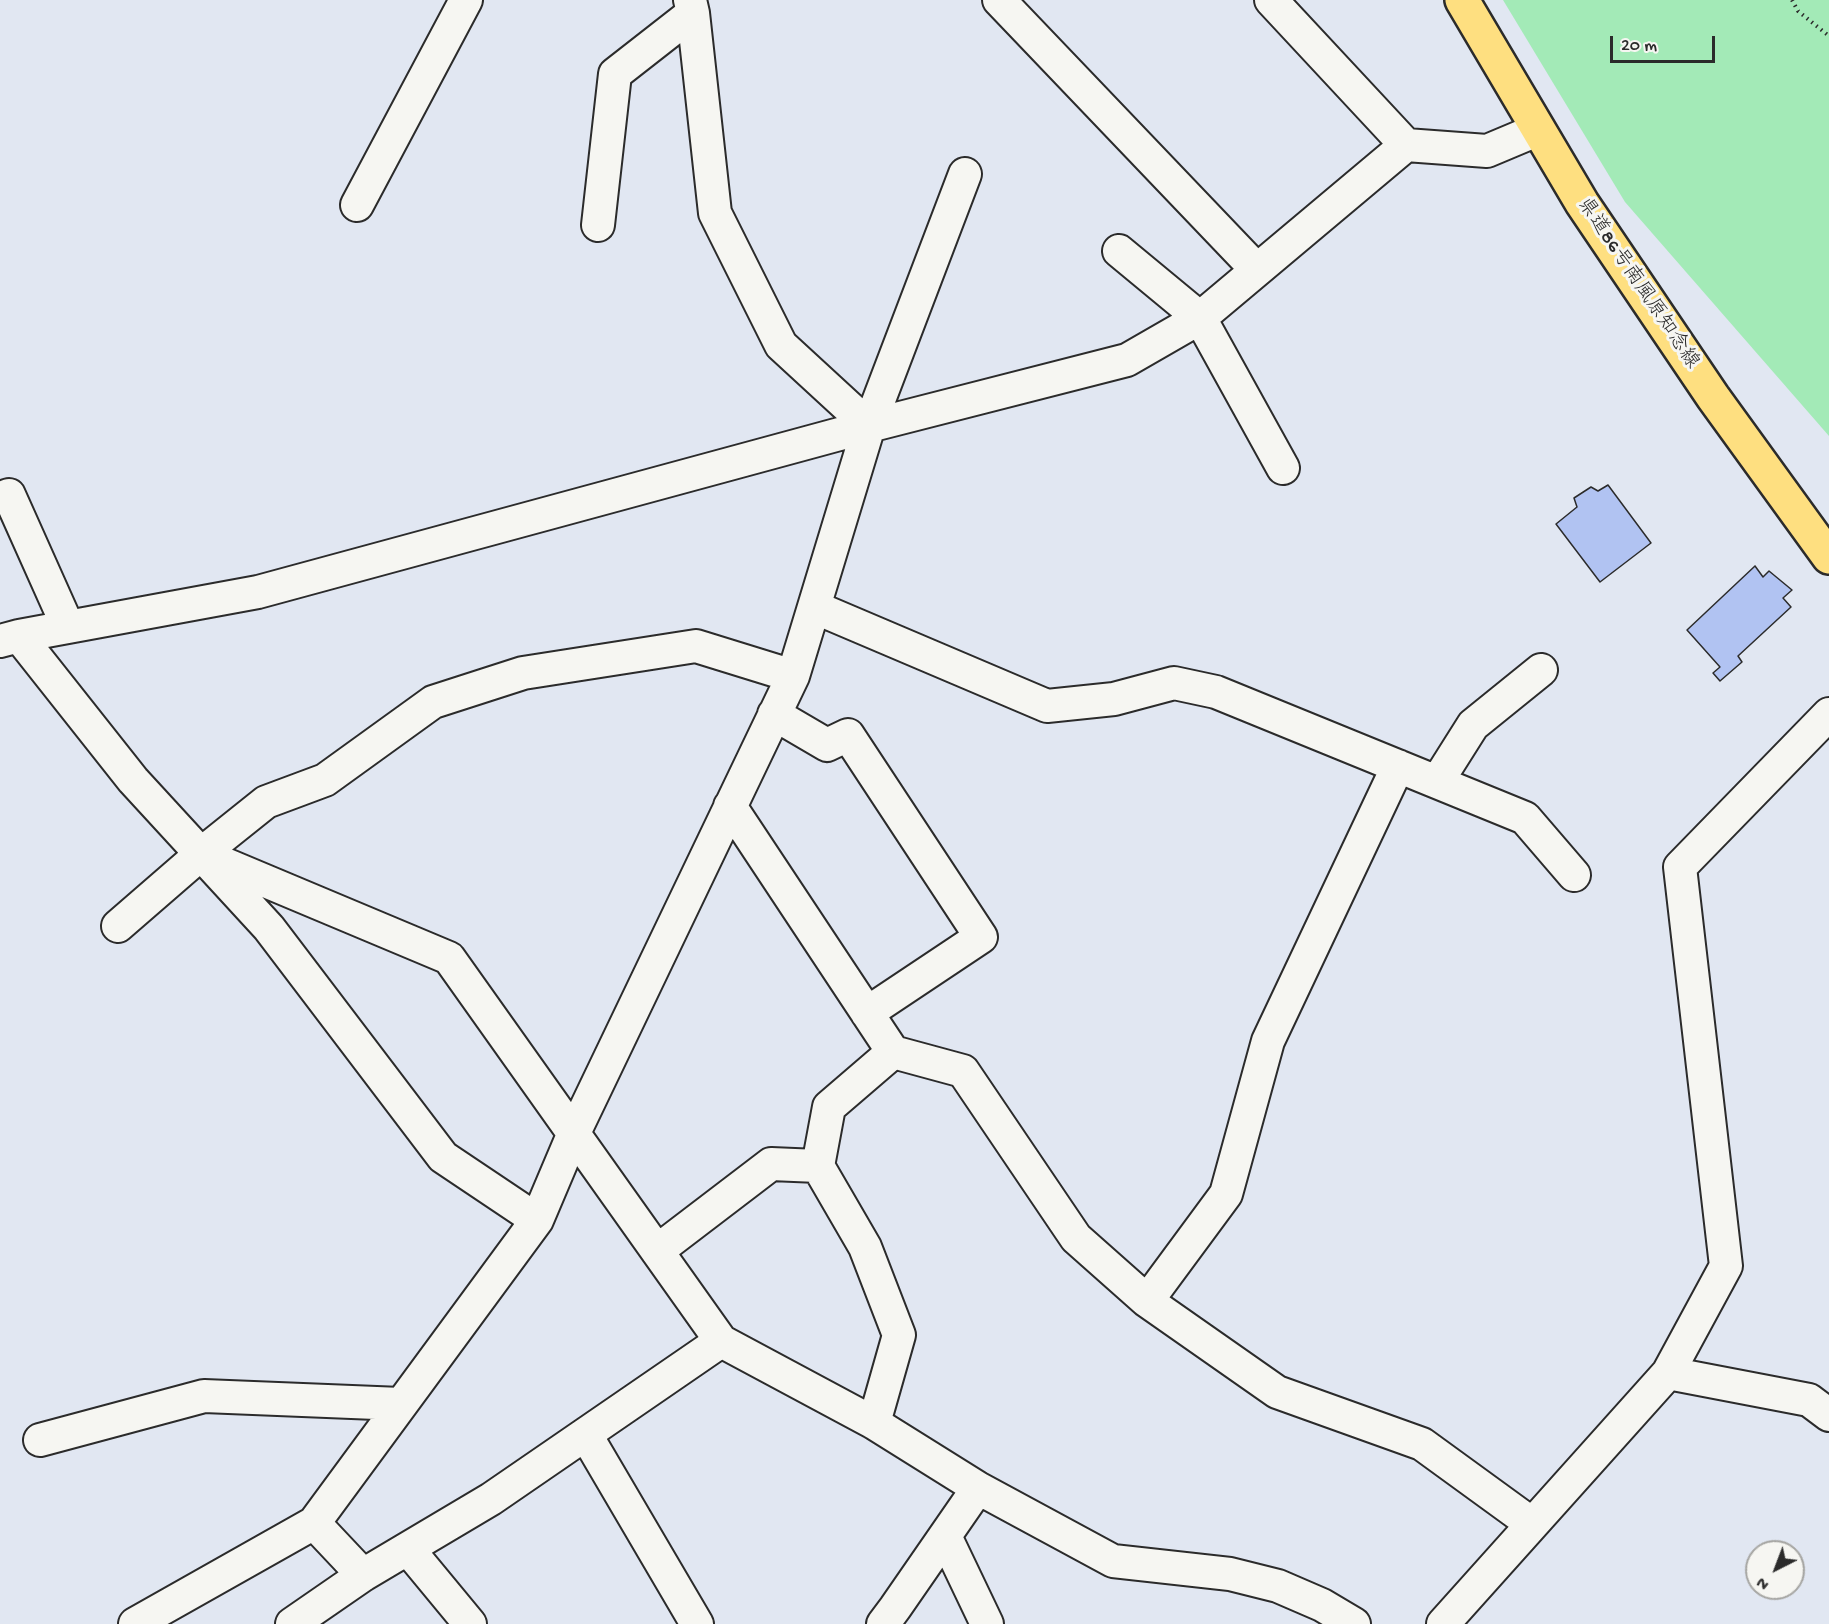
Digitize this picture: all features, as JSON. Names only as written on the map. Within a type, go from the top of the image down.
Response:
[{"type":"main road","name":"県道86号南風原知念線","points":[[1462,0],[1582,203],[1707,387],[1829,557]]},
{"type":"street","points":[[357,205],[466,0]]},
{"type":"street","points":[[999,0],[1257,270]]},
{"type":"street","points":[[1271,0],[1406,145],[1487,151],[1537,130]]},
{"type":"street","points":[[598,225],[615,74],[692,6]]},
{"type":"street","points":[[692,6],[716,213],[782,345],[869,426]]},
{"type":"street","points":[[9,639],[258,592],[869,426],[1126,360],[1200,318],[1406,145]]},
{"type":"street","points":[[135,1624],[314,1523],[537,1220],[573,1135],[793,676],[869,426],[966,174]]},
{"type":"street","points":[[1119,251],[1200,318],[1283,468]]},
{"type":"street","points":[[0,498],[9,495],[68,627]]},
{"type":"street","points":[[814,606],[1047,706],[1114,699],[1174,683],[1216,692],[1526,818],[1574,875]]},
{"type":"street","points":[[9,639],[269,927],[443,1157],[537,1220]]},
{"type":"street","points":[[118,926],[201,854],[266,802],[325,780],[433,702],[523,673],[696,646],[793,676]]},
{"type":"street","points":[[1437,782],[1473,725],[1540,670]]},
{"type":"street","points":[[774,714],[827,745],[848,735],[981,937],[867,1012]]},
{"type":"street","points":[[1443,1624],[1668,1373],[1726,1266],[1680,867],[1829,714]]},
{"type":"street","points":[[1148,1301],[1226,1194],[1268,1041],[1398,766]]},
{"type":"street","points":[[730,806],[893,1052],[963,1071],[1076,1238],[1148,1301],[1277,1392],[1422,1443],[1532,1524]]},
{"type":"street","points":[[201,854],[449,958],[721,1341],[874,1423],[978,1488],[1113,1562],[1230,1574],[1278,1586],[1322,1605],[1354,1624]]},
{"type":"street","points":[[874,1423],[899,1335],[865,1247],[818,1166],[829,1107],[893,1052]]},
{"type":"street","points":[[657,1251],[771,1164],[818,1166]]},
{"type":"street","points":[[292,1624],[363,1575],[491,1499],[721,1341]]},
{"type":"street","points":[[1668,1373],[1809,1400],[1829,1415]]},
{"type":"street","points":[[40,1440],[204,1396],[401,1404]]},
{"type":"street","points":[[586,1435],[697,1624]]},
{"type":"street","points":[[883,1624],[978,1488]]},
{"type":"street","points":[[314,1523],[363,1575]]},
{"type":"street","points":[[945,1536],[987,1624]]},
{"type":"street","points":[[408,1549],[470,1624]]},
{"type":"path","points":[[1792,0],[1798,11],[1829,36]]},
{"type":"green space","points":[[1503,0],[1829,0],[1829,436],[1625,202]]},
{"type":"building","points":[[1608,485],[1651,543],[1600,582],[1556,524],[1577,507],[1574,498],[1591,487],[1598,491]]},
{"type":"building","points":[[1755,566],[1763,577],[1769,571],[1792,590],[1783,598],[1791,607],[1738,656],[1742,662],[1720,681],[1713,673],[1720,667],[1687,630]]}]
